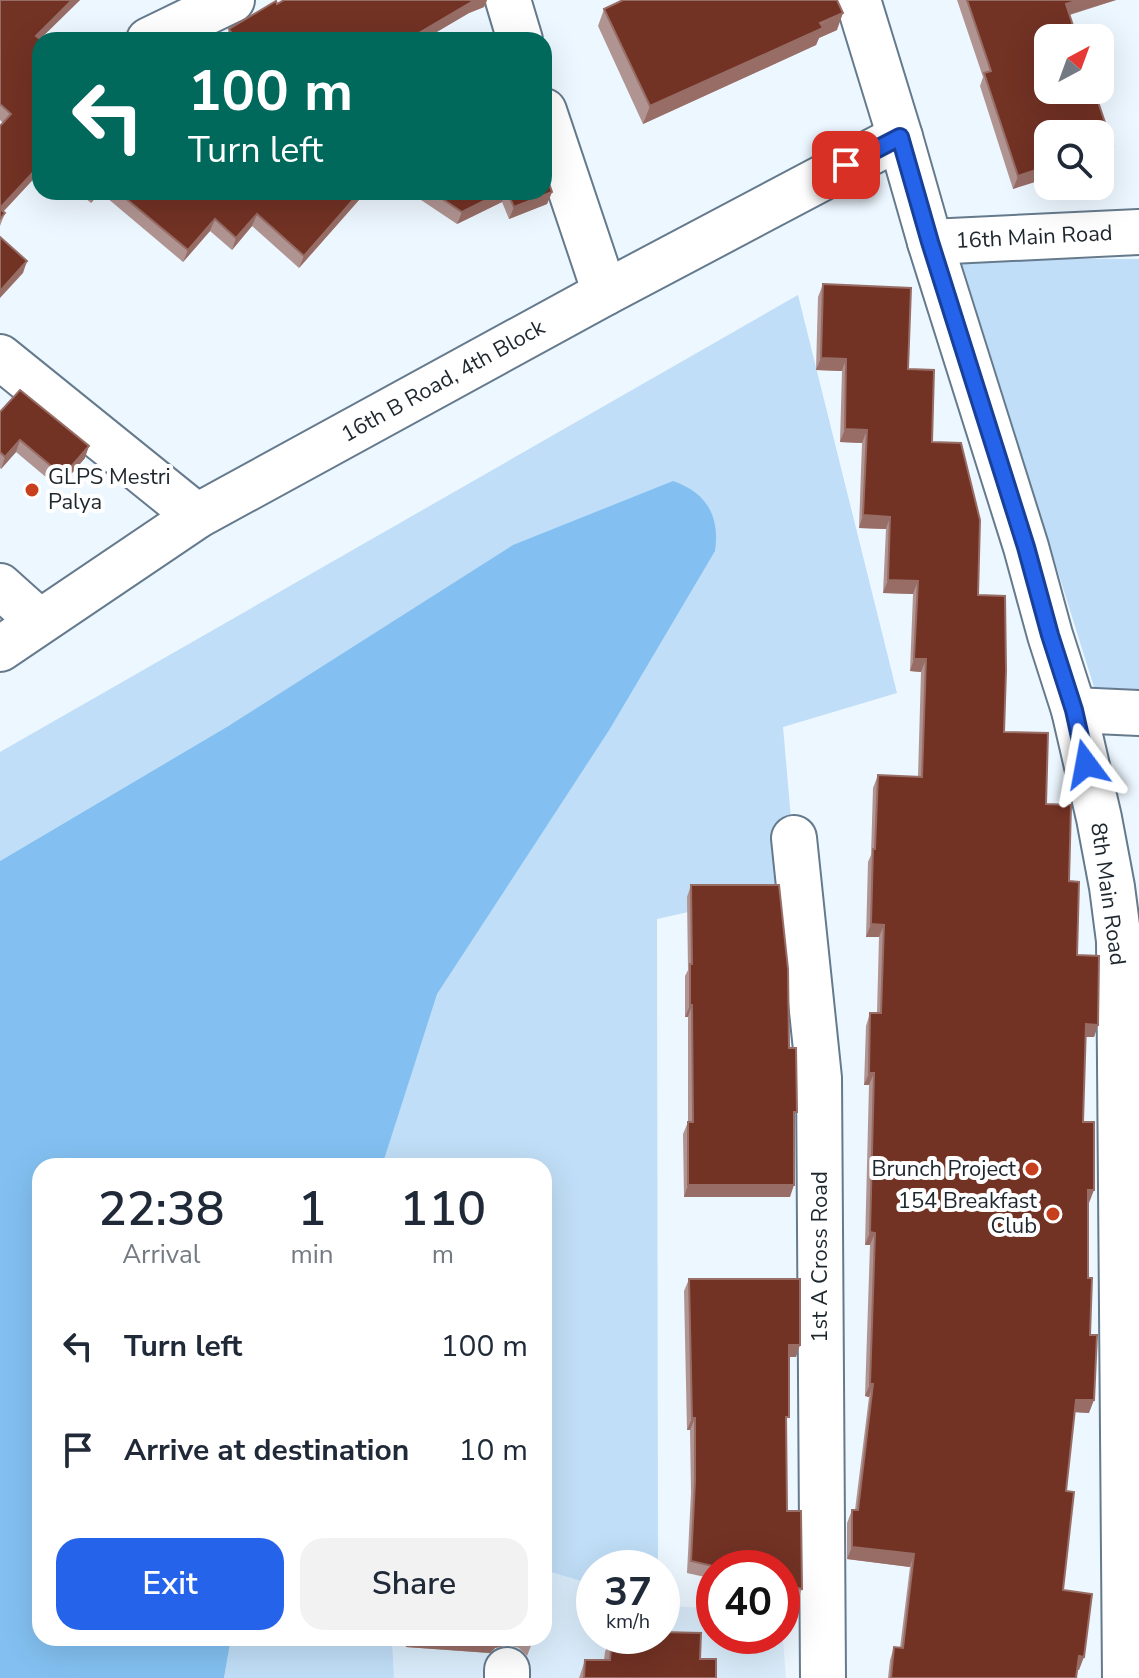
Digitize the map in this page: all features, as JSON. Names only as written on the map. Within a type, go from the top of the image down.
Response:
[{"type":"street","points":[[166,32],[232,0]]},
{"type":"street","name":"8th Main Road","points":[[858,0],[1074,710],[1112,887],[1119,941],[1129,1659]]},
{"type":"street","points":[[552,135],[605,293]]},
{"type":"street","name":"16th B Road, 4th Block","points":[[0,649],[197,516],[605,293],[900,137]]},
{"type":"street","name":"16th Main Road","points":[[930,242],[1139,232]]},
{"type":"street","points":[[0,357],[197,516]]},
{"type":"street","points":[[0,586],[39,621]]},
{"type":"street","points":[[1074,710],[1139,713]]},
{"type":"street","name":"1st A Cross Road","points":[[794,838],[819,1078],[823,1678]]},
{"type":"shaded area","points":[[960,258],[1139,259],[1139,690],[1094,687]]},
{"type":"shaded area","points":[[798,295],[897,693],[783,727],[797,888],[657,919],[658,1550],[576,1550],[576,1580],[552,1572],[552,1158],[385,1158],[436,994],[608,732],[230,725],[0,861],[0,752]]},
{"type":"shaded area","points":[[552,1572],[576,1580],[576,1654],[680,1654],[680,1606],[696,1608],[696,1654],[784,1654],[786,1678],[394,1678],[392,1646],[552,1646]]},
{"type":"shaded area","points":[[230,1646],[392,1646],[394,1678],[224,1678]]},
{"type":"water","points":[[673,481],[703,499],[713,517],[716,538],[715,551],[608,732],[437,994],[385,1158],[32,1158],[32,1646],[230,1646],[224,1678],[0,1678],[0,861],[230,725],[513,545]]},
{"type":"building","points":[[0,0],[72,0],[40,32],[32,32],[32,174],[0,208],[0,126],[11,114],[0,104]]},
{"type":"building","points":[[284,0],[475,0],[421,32],[231,32],[229,29],[276,1],[277,4]]},
{"type":"building","points":[[623,0],[837,0],[843,13],[820,23],[823,28],[650,106],[604,9]]},
{"type":"building","points":[[967,0],[1079,0],[1066,4],[1072,24],[1034,24],[1034,104],[1099,104],[1104,120],[1034,120],[1034,171],[1018,176],[984,73],[991,71]]},
{"type":"building","points":[[128,200],[353,200],[304,256],[257,214],[236,238],[215,219],[188,250]]},
{"type":"building","points":[[444,200],[486,200],[462,212]]},
{"type":"building","points":[[511,200],[532,200],[514,207]]},
{"type":"building","points":[[0,237],[27,261],[0,291]]},
{"type":"building","points":[[823,284],[911,288],[908,369],[934,370],[932,442],[961,443],[980,520],[978,595],[1005,596],[1004,732],[1048,733],[1046,804],[1071,805],[1069,881],[1079,882],[1077,955],[1099,956],[1098,1025],[1086,1024],[1083,1122],[1094,1122],[1094,1190],[1088,1190],[1088,1278],[1092,1278],[1090,1335],[1097,1335],[1094,1400],[1076,1400],[1066,1491],[1074,1492],[1063,1590],[1092,1594],[1084,1657],[1079,1656],[1076,1678],[891,1678],[894,1647],[903,1648],[914,1554],[852,1547],[852,1510],[858,1510],[873,1384],[870,1384],[875,1233],[870,1232],[874,1073],[869,1073],[870,1013],[881,1013],[884,925],[871,924],[878,775],[922,777],[926,659],[914,659],[918,581],[888,580],[890,517],[863,515],[867,430],[845,429],[846,359],[821,358]]},
{"type":"building","points":[[20,390],[89,446],[63,476],[20,440],[5,457],[0,452],[0,412]]},
{"type":"building","points":[[691,885],[779,885],[788,969],[789,1048],[796,1048],[794,1185],[688,1185],[688,1122],[693,1122]]},
{"type":"building","points":[[689,1279],[800,1279],[800,1345],[789,1345],[789,1417],[786,1417],[787,1511],[801,1511],[802,1589],[800,1550],[696,1550],[696,1562],[691,1561],[695,1481],[695,1418],[692,1418]]},
{"type":"building","points":[[680,1632],[696,1633],[696,1654],[700,1654],[700,1659],[716,1659],[716,1678],[584,1678],[585,1660],[610,1660],[610,1654],[680,1654]]},
{"type":"place","name":"GLPS Mestri Palya","points":[[32,490]]},
{"type":"place","name":"Brunch Project","points":[[1032,1169]]},
{"type":"place","name":"154 Breakfast Club","points":[[1053,1214]]},
{"type":"route","points":[[846,165],[900,137],[1026,547],[1074,710],[1086,764]]}]
